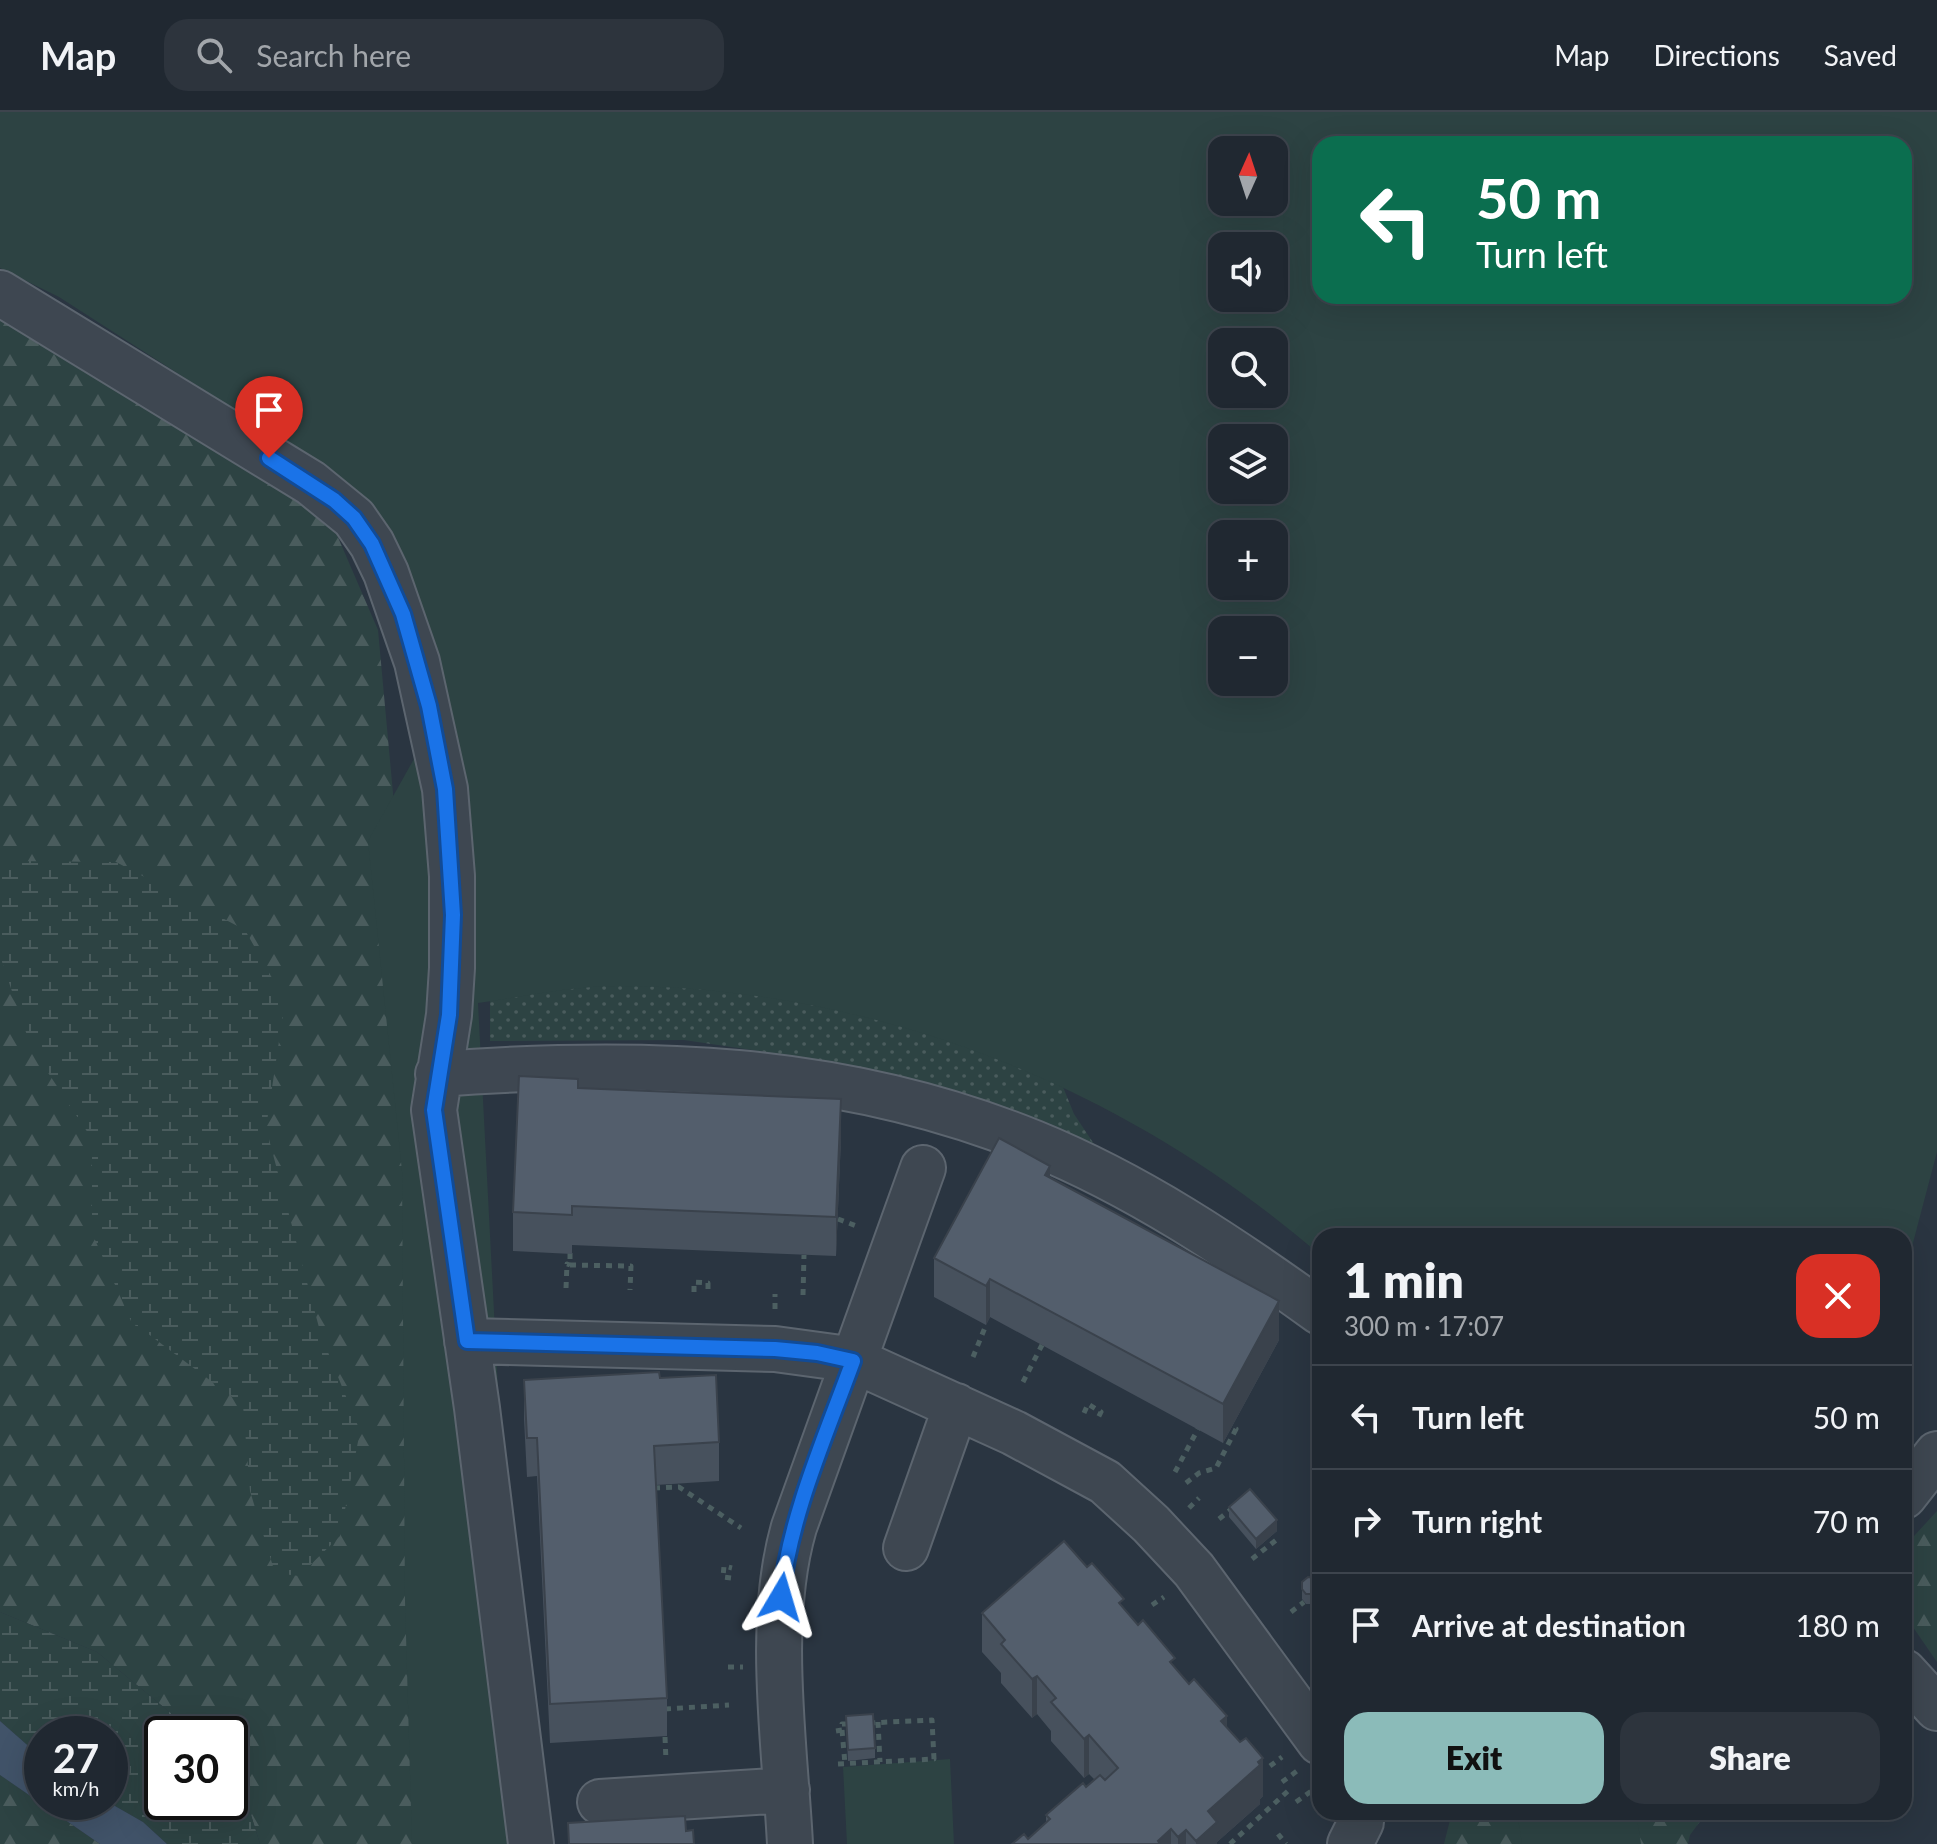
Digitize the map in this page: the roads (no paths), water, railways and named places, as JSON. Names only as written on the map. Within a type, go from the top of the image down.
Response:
[{"type":"street","points":[[0,293],[311,483],[354,518],[372,544],[403,614],[417,662],[445,789],[452,876],[452,968],[449,1015],[434,1110],[467,1341],[531,1844]]},
{"type":"street","points":[[438,1074],[590,1066],[701,1069],[821,1083],[914,1103],[1036,1144],[1138,1194],[1248,1260],[1312,1306]]},
{"type":"street","points":[[790,1844],[780,1656],[785,1565],[794,1527],[923,1168]]},
{"type":"street","points":[[467,1341],[775,1349],[817,1353],[853,1361],[956,1406],[1064,1458],[1105,1482],[1128,1501],[1194,1570],[1312,1731]]},
{"type":"street","points":[[906,1548],[956,1406]]},
{"type":"street","points":[[1912,1486],[1937,1454]]},
{"type":"street","points":[[1912,1681],[1937,1708]]},
{"type":"street","points":[[600,1802],[787,1790]]},
{"type":"street","points":[[1350,1844],[1361,1820]]},
{"type":"water","points":[[0,1721],[24,1742],[24,1792],[0,1775]]},
{"type":"water","points":[[128,1813],[143,1822],[167,1844],[100,1844],[65,1820],[128,1820]]}]
